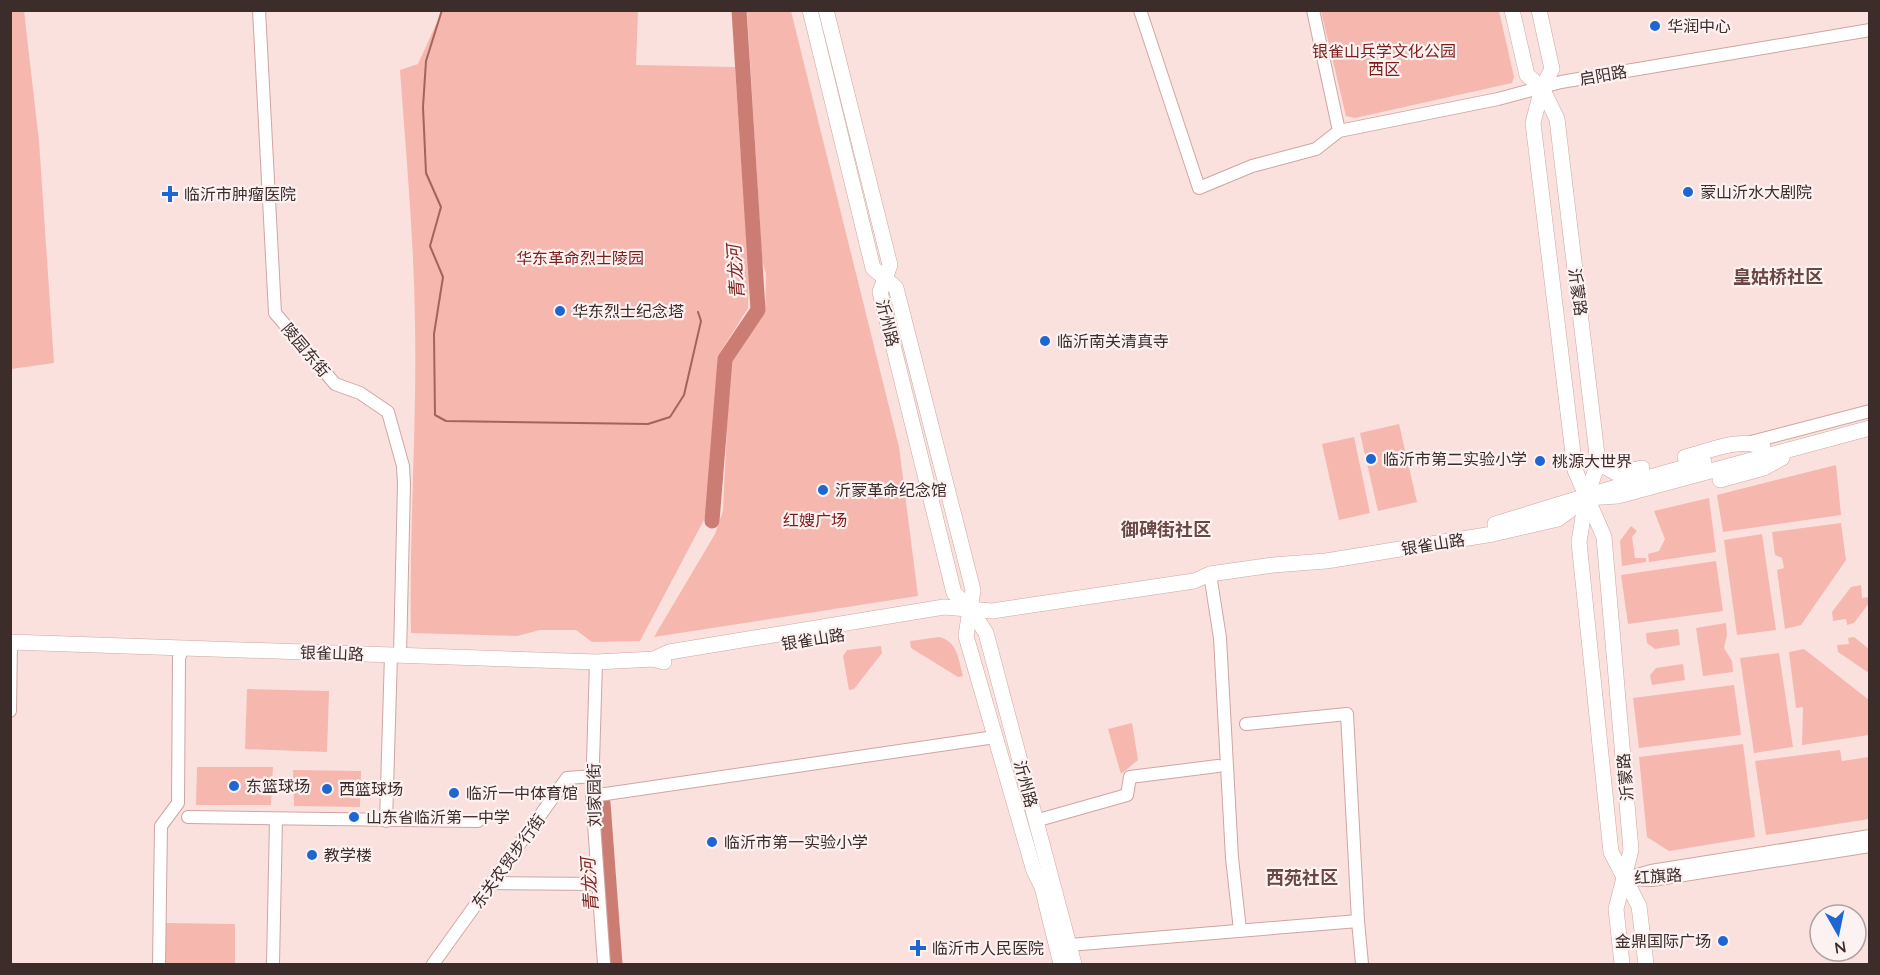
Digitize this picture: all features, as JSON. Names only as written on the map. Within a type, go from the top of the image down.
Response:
[{"type":"main road","name":"沂州路","points":[[810,10],[873,268],[896,288],[973,590],[966,636],[1034,872],[1042,887],[1061,964]]},
{"type":"main road","name":"沂州路","points":[[826,10],[890,265],[886,277]]},
{"type":"main road","name":"沂蒙路","points":[[1512,10],[1527,75],[1542,88],[1557,119],[1598,463],[1586,498],[1579,542],[1611,852],[1639,906],[1646,964]]},
{"type":"main road","name":"沂蒙路","points":[[1539,10],[1552,69],[1542,88],[1533,123],[1575,470],[1604,537],[1632,850],[1616,909],[1622,964]]},
{"type":"main road","name":"银雀山路","points":[[11,642],[596,662],[654,659],[669,652],[944,607],[992,611],[1194,581],[1210,574],[1273,565],[1325,552],[1490,526],[1586,498],[1617,485],[1757,444],[1869,418]]},
{"type":"main road","name":"银雀山路","points":[[1586,498],[1618,496],[1869,428]]},
{"type":"main road","points":[[1598,463],[1616,473],[1624,473],[1757,444]]},
{"type":"main road","points":[[1586,498],[1619,506],[1764,468],[1804,445]]},
{"type":"main road","name":"沂州路","points":[[970,608],[986,633],[1074,964]]},
{"type":"street","name":"陵园东街","points":[[259,10],[275,313],[335,384],[360,393],[388,412],[403,466],[404,483],[386,820]]},
{"type":"street","points":[[1140,10],[1199,188],[1252,166],[1316,149],[1339,131],[1313,10]]},
{"type":"street","name":"启阳路","points":[[1339,131],[1566,81],[1869,30]]},
{"type":"street","points":[[1757,444],[1869,411]]},
{"type":"street","points":[[1764,468],[1792,456],[1869,435]]},
{"type":"street","points":[[1210,574],[1220,638],[1232,858],[1240,930]]},
{"type":"street","points":[[10,711],[11,642]]},
{"type":"street","points":[[159,964],[161,826],[178,803],[179,658],[183,648]]},
{"type":"street","name":"刘家园街","points":[[596,662],[592,796],[604,964]]},
{"type":"street","points":[[1246,724],[1347,714],[1362,964]]},
{"type":"street","points":[[592,796],[995,737]]},
{"type":"street","points":[[1035,821],[1127,795],[1130,777],[1218,766]]},
{"type":"street","name":"东关农贸步行街","points":[[433,964],[567,778],[593,776]]},
{"type":"street","points":[[188,817],[478,821]]},
{"type":"street","points":[[273,964],[276,819]]},
{"type":"street","name":"红旗路","points":[[1623,879],[1651,871],[1869,836]]},
{"type":"street","name":"红旗路","points":[[1623,879],[1652,880],[1869,846]]},
{"type":"street","points":[[492,883],[597,884]]},
{"type":"street","points":[[1069,945],[1358,921]]},
{"type":"green space","points":[[10,11],[24,11],[39,141],[54,363],[11,369]]},
{"type":"green space","name":"华东革命烈士陵园","points":[[442,11],[638,11],[636,65],[735,67],[749,275],[748,308],[718,356],[707,514],[640,641],[592,642],[576,630],[540,630],[517,636],[411,633],[415,324],[400,70],[418,64]]},
{"type":"green space","name":"红嫂广场","points":[[747,11],[791,11],[899,447],[918,596],[654,637],[715,534],[723,511],[730,361],[765,313],[766,274],[762,260]]},
{"type":"green space","name":"银雀山兵学文化公园 西区","points":[[1321,11],[1499,11],[1514,77],[1512,83],[1355,118],[1346,116]]},
{"type":"green space","points":[[1399,424],[1417,502],[1378,511],[1360,433]]},
{"type":"green space","points":[[1354,437],[1370,513],[1339,520],[1322,444]]},
{"type":"green space","points":[[1836,465],[1841,515],[1723,532],[1717,495]]},
{"type":"green space","points":[[1709,498],[1716,552],[1649,562],[1648,554],[1659,551],[1665,539],[1654,511]]},
{"type":"green space","points":[[1841,523],[1846,560],[1801,625],[1785,629],[1777,570],[1784,568],[1782,558],[1775,555],[1772,532]]},
{"type":"green space","points":[[1631,526],[1637,531],[1632,537],[1635,558],[1646,558],[1646,562],[1622,566],[1620,541]]},
{"type":"green space","points":[[1762,534],[1776,630],[1737,635],[1724,540]]},
{"type":"green space","points":[[1716,561],[1723,611],[1628,624],[1621,575]]},
{"type":"green space","points":[[1861,585],[1862,598],[1869,597],[1869,603],[1854,623],[1847,625],[1846,619],[1833,621],[1832,612],[1851,587]]},
{"type":"green space","points":[[1726,623],[1727,635],[1724,648],[1732,661],[1733,672],[1703,676],[1696,628]]},
{"type":"green space","points":[[1678,629],[1680,645],[1655,649],[1647,643],[1646,633]]},
{"type":"green space","points":[[940,637],[954,647],[963,676],[958,677],[911,648],[910,641]]},
{"type":"green space","points":[[1854,637],[1869,649],[1869,673],[1838,652],[1837,645],[1849,644],[1848,638]]},
{"type":"green space","points":[[881,646],[882,653],[854,689],[849,690],[843,656],[847,650]]},
{"type":"green space","points":[[1804,649],[1869,700],[1869,735],[1802,745],[1803,707],[1796,708],[1789,652]]},
{"type":"green space","points":[[1779,653],[1793,747],[1754,753],[1740,658]]},
{"type":"green space","points":[[1683,664],[1685,680],[1652,685],[1650,675],[1656,668]]},
{"type":"green space","points":[[1734,685],[1741,735],[1639,748],[1633,698]]},
{"type":"green space","points":[[247,689],[329,691],[327,752],[245,749]]},
{"type":"green space","points":[[1132,723],[1138,760],[1121,774],[1108,729]]},
{"type":"green space","points":[[1743,744],[1755,837],[1669,851],[1647,837],[1639,757]]},
{"type":"green space","points":[[1840,750],[1842,761],[1869,757],[1869,819],[1766,835],[1755,761]]},
{"type":"green space","name":"东篮球场","points":[[197,767],[273,767],[271,805],[196,805]]},
{"type":"green space","name":"西篮球场","points":[[293,770],[361,771],[360,807],[294,806]]},
{"type":"green space","points":[[165,923],[235,924],[235,964],[165,964]]},
{"type":"waterway","points":[[442,10],[426,61],[423,107],[426,173],[441,207],[430,246],[443,277],[434,334],[435,415],[446,421],[648,424],[670,417],[684,395],[701,321],[698,312]]},
{"type":"waterway","name":"青龙河","points":[[712,521],[725,359],[758,310],[739,10]]},
{"type":"waterway","name":"青龙河","points":[[603,803],[615,964]]},
{"type":"place","name":"华润中心","points":[[1655,26]]},
{"type":"place","name":"蒙山沂水大剧院","points":[[1688,192]]},
{"type":"place","name":"临沂市肿瘤医院","points":[[170,194]]},
{"type":"place","name":"华东烈士纪念塔","points":[[560,311]]},
{"type":"place","name":"临沂南关清真寺","points":[[1045,341]]},
{"type":"place","name":"临沂市第二实验小学","points":[[1371,459]]},
{"type":"place","name":"桃源大世界","points":[[1540,461]]},
{"type":"place","name":"沂蒙革命纪念馆","points":[[823,490]]},
{"type":"place","name":"东篮球场","points":[[234,786]]},
{"type":"place","name":"西篮球场","points":[[327,789]]},
{"type":"place","name":"临沂一中体育馆","points":[[454,793]]},
{"type":"place","name":"山东省临沂第一中学","points":[[354,817]]},
{"type":"place","name":"临沂市第一实验小学","points":[[712,842]]},
{"type":"place","name":"教学楼","points":[[312,855]]},
{"type":"place","name":"金鼎国际广场","points":[[1723,941]]},
{"type":"place","name":"临沂市人民医院","points":[[918,948]]},
{"type":"district","name":"皇姑桥社区","points":[[1778,277]]},
{"type":"district","name":"御碑街社区","points":[[1166,530]]},
{"type":"district","name":"西苑社区","points":[[1302,878]]}]
